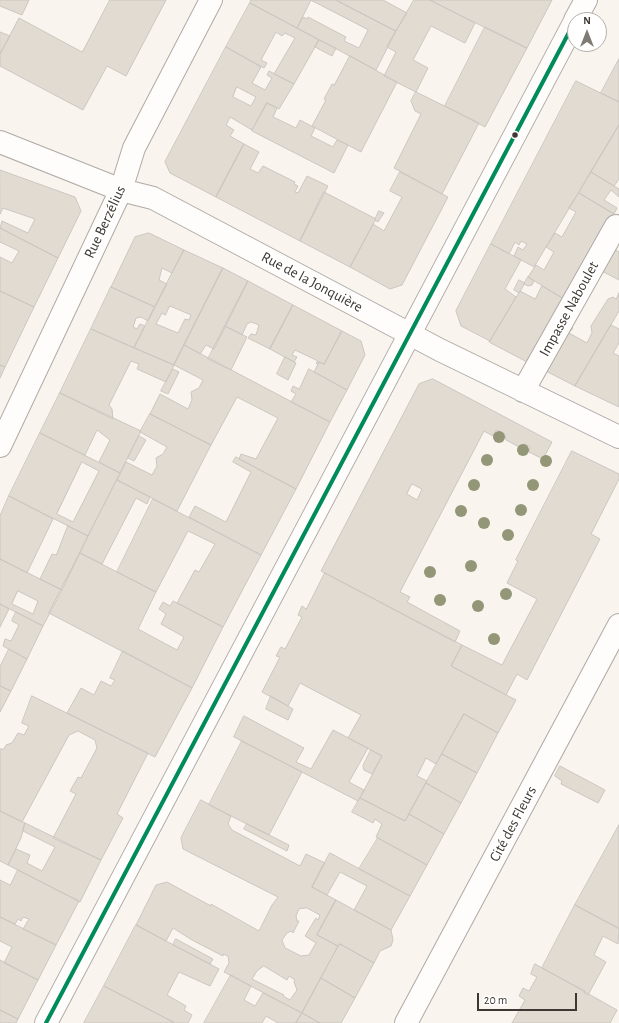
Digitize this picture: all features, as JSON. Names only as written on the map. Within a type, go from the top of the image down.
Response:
[{"type":"street","name":"Rue Berzélius","points":[[0,446],[121,190],[134,148],[211,0]]},
{"type":"street","points":[[579,12],[586,0]]},
{"type":"street","points":[[46,1023],[567,35]]},
{"type":"street","name":"Rue de la Jonquière","points":[[0,142],[121,190],[153,198],[440,350],[619,437]]},
{"type":"street","name":"Impasse Naboulet","points":[[523,391],[616,226]]},
{"type":"street","name":"Cité des Fleurs","points":[[406,1023],[619,625]]},
{"type":"building","points":[[0,0],[29,0],[22,15],[0,6]]},
{"type":"building","points":[[110,0],[166,0],[126,76],[107,66],[83,110],[0,66],[0,54],[19,18],[82,52]]},
{"type":"building","points":[[251,0],[311,0],[297,28],[250,3]]},
{"type":"building","points":[[311,0],[336,0],[396,31],[376,70],[297,28],[303,17],[307,19],[308,17],[346,37],[344,41],[359,48],[368,30]]},
{"type":"building","points":[[336,0],[383,0],[407,13],[396,31]]},
{"type":"building","points":[[414,0],[430,0],[475,23],[465,43],[431,26],[413,60],[428,68],[416,92],[384,76],[396,52],[387,47]]},
{"type":"building","points":[[430,0],[552,0],[527,48]]},
{"type":"building","points":[[250,3],[319,40],[294,84],[274,74],[295,38],[285,33],[282,36],[276,32],[261,60],[267,63],[264,68],[226,47]]},
{"type":"building","points":[[485,27],[527,48],[485,127],[445,106]]},
{"type":"building","points":[[0,32],[10,36],[0,54]]},
{"type":"building","points":[[319,40],[336,48],[332,56],[315,47]]},
{"type":"building","points":[[226,47],[261,67],[252,83],[265,90],[272,78],[267,75],[269,71],[294,84],[279,109],[267,103],[252,130],[230,117],[226,125],[234,130],[230,136],[244,144],[216,197],[170,173],[165,162]],"holes":[[[237,87],[256,97],[251,106],[233,97]]]},
{"type":"building","points":[[350,56],[397,82],[361,152],[312,126],[326,100],[324,99],[332,84],[334,85]]},
{"type":"building","points":[[619,59],[619,102],[601,93]]},
{"type":"building","points":[[576,81],[619,102],[619,125],[534,267],[514,256],[518,247],[523,250],[527,244],[521,241],[519,245],[515,242],[509,254],[491,244]]},
{"type":"building","points":[[416,92],[479,123],[442,194],[394,168],[421,114],[415,111],[411,101]]},
{"type":"building","points":[[267,103],[277,108],[273,117],[296,128],[300,120],[315,128],[311,136],[333,147],[337,140],[348,145],[334,173],[252,131]]},
{"type":"building","points":[[619,125],[619,179],[614,186],[591,172]]},
{"type":"building","points":[[244,144],[259,152],[250,169],[258,173],[263,166],[295,182],[294,184],[298,186],[295,192],[298,193],[307,176],[328,186],[300,241],[216,197]]},
{"type":"building","points":[[0,170],[75,197],[81,211],[58,258],[0,228],[2,221],[28,233],[35,219],[3,208],[0,214]]},
{"type":"building","points":[[400,172],[448,197],[402,285],[390,289],[350,267],[373,224],[384,231],[402,197],[390,191]]},
{"type":"building","points":[[591,172],[619,189],[619,197],[611,190],[604,200],[617,208],[614,214],[579,193]]},
{"type":"building","points":[[324,192],[376,219],[350,267],[300,241]]},
{"type":"building","points":[[579,193],[614,214],[564,299],[528,277],[536,265],[544,270],[554,252],[546,247],[555,233],[562,237],[576,212],[569,208]]},
{"type":"building","points":[[379,211],[384,213],[378,222],[375,220]]},
{"type":"building","points":[[0,228],[58,258],[34,307],[0,291],[0,257],[12,263],[19,251],[0,242]]},
{"type":"building","points":[[149,233],[184,250],[172,273],[162,268],[159,280],[167,284],[155,307],[111,287],[135,237]]},
{"type":"building","points":[[491,244],[521,260],[505,289],[516,297],[490,341],[461,326],[456,311]]},
{"type":"building","points":[[611,247],[619,252],[619,280],[598,269]]},
{"type":"building","points":[[184,250],[223,268],[174,365],[134,348]],"holes":[[[170,306],[191,315],[189,320],[185,319],[178,333],[156,324],[162,313],[165,315]]]},
{"type":"building","points":[[223,268],[248,281],[214,349],[206,345],[200,354],[184,345]]},
{"type":"building","points":[[528,277],[534,281],[532,285],[528,286],[524,284]]},
{"type":"building","points":[[519,280],[525,283],[519,293],[514,290]]},
{"type":"building","points":[[248,281],[293,305],[270,349],[248,338],[251,334],[256,335],[259,325],[251,322],[247,324],[242,335],[225,326]]},
{"type":"building","points":[[542,286],[564,299],[527,362],[489,342],[520,291],[535,299]]},
{"type":"building","points":[[111,287],[155,307],[148,321],[141,317],[136,318],[133,327],[137,329],[140,324],[145,326],[134,348],[91,329]]},
{"type":"building","points":[[0,291],[34,307],[5,367],[0,365]]},
{"type":"building","points":[[619,293],[619,311],[575,386],[540,368],[568,325],[573,328],[569,333],[587,343],[592,333],[591,326],[608,299],[613,297],[616,299]]},
{"type":"building","points":[[293,305],[342,331],[324,364],[319,362],[318,364],[316,363],[318,361],[295,350],[292,355],[297,357],[294,362],[270,349]]},
{"type":"building","points":[[611,325],[619,329],[619,343],[613,353],[619,356],[619,407],[575,386]]},
{"type":"building","points":[[225,326],[247,337],[231,370],[208,359]]},
{"type":"building","points":[[91,329],[174,365],[166,382],[137,369],[139,364],[131,361],[109,405],[112,409],[113,419],[60,393]]},
{"type":"building","points":[[342,331],[361,341],[365,355],[347,390],[314,372],[319,362],[324,364]]},
{"type":"building","points":[[184,345],[330,422],[296,489],[239,459],[241,454],[256,459],[278,418],[237,397],[211,445],[150,414],[160,394],[188,409],[192,400],[191,392],[199,388],[203,380],[174,365]]},
{"type":"building","points":[[285,357],[296,363],[288,380],[277,374]]},
{"type":"building","points":[[0,365],[5,367],[0,378]]},
{"type":"building","points":[[173,369],[179,372],[168,394],[161,391]]},
{"type":"building","points":[[309,369],[347,390],[330,422],[291,402],[296,394],[291,391],[293,386],[299,389]]},
{"type":"building","points":[[433,379],[552,442],[543,459],[529,452],[530,447],[525,444],[519,447],[506,440],[505,434],[496,430],[493,436],[484,431],[400,592],[410,597],[407,602],[460,631],[455,642],[321,571],[419,384]],"holes":[[[412,484],[422,489],[417,500],[407,494]]]},
{"type":"building","points":[[60,393],[141,431],[120,473],[99,462],[110,440],[97,430],[85,455],[40,433]]},
{"type":"building","points":[[150,414],[211,445],[177,511],[117,480],[126,462],[152,475],[157,466],[156,458],[163,454],[167,447],[140,432]]},
{"type":"building","points":[[40,433],[120,473],[88,536],[9,496]],"holes":[[[82,462],[99,471],[73,522],[57,514]]]},
{"type":"building","points":[[139,436],[146,440],[134,461],[128,458]]},
{"type":"building","points":[[572,451],[619,474],[619,479],[591,534],[600,539],[527,680],[517,674],[506,695],[451,666],[462,645],[502,665],[537,599],[507,583],[518,561],[516,560]]},
{"type":"building","points":[[236,457],[296,489],[261,555],[189,517],[195,506],[226,522],[251,472],[233,462]]},
{"type":"building","points":[[117,480],[150,497],[147,504],[136,498],[102,564],[80,553]]},
{"type":"building","points":[[9,496],[53,519],[27,573],[0,559],[0,516]]},
{"type":"building","points":[[153,499],[261,555],[223,627],[177,603],[195,570],[199,572],[215,544],[188,531],[156,592],[117,572]]},
{"type":"building","points":[[68,526],[88,536],[62,590],[40,579],[52,554],[56,555]]},
{"type":"building","points":[[80,553],[156,592],[138,629],[177,650],[184,637],[161,624],[166,614],[159,609],[163,602],[170,606],[173,601],[223,627],[192,688],[49,613]]},
{"type":"building","points":[[0,559],[62,590],[43,626],[0,604]],"holes":[[[18,591],[38,601],[33,614],[12,604]]]},
{"type":"building","points":[[325,573],[462,645],[451,666],[516,700],[498,733],[464,714],[436,764],[426,758],[417,776],[427,781],[405,821],[360,798],[382,756],[348,738],[361,715],[300,683],[288,706],[262,692],[280,657],[276,656],[281,647],[285,649],[302,617],[298,615],[302,606],[306,609]]},
{"type":"building","points":[[0,604],[9,609],[0,627]]},
{"type":"building","points":[[16,612],[43,626],[27,659],[3,646],[5,639],[11,641],[19,625],[12,621]]},
{"type":"building","points":[[9,649],[27,659],[11,691],[0,686],[0,667]]},
{"type":"building","points":[[123,651],[192,688],[155,757],[67,713],[81,688],[94,695],[101,681],[111,686],[115,680],[110,678]]},
{"type":"building","points":[[0,686],[11,691],[0,712]]},
{"type":"building","points":[[32,696],[148,753],[117,814],[123,818],[101,860],[53,838],[76,794],[70,791],[78,777],[81,778],[97,748],[95,740],[78,731],[69,735],[22,822],[0,811],[0,749],[4,749],[6,745],[12,743],[18,733],[24,735],[29,726],[22,723]]},
{"type":"building","points":[[271,696],[293,709],[288,720],[266,709]]},
{"type":"building","points":[[464,714],[498,733],[477,773],[442,754]]},
{"type":"building","points":[[244,716],[304,748],[296,762],[311,769],[333,730],[368,748],[349,782],[364,790],[358,801],[234,737]]},
{"type":"building","points":[[242,741],[302,772],[269,835],[209,805]]},
{"type":"building","points":[[371,750],[382,756],[372,774],[364,770],[363,766]]},
{"type":"building","points":[[442,754],[477,773],[461,803],[426,783]]},
{"type":"building","points":[[560,766],[605,790],[598,803],[561,784],[562,781],[555,776]]},
{"type":"building","points":[[426,783],[461,803],[444,834],[409,814]]},
{"type":"building","points":[[360,798],[405,821],[409,814],[444,834],[427,865],[376,837],[382,824],[375,819],[373,823],[352,812]]},
{"type":"building","points":[[201,800],[231,816],[228,824],[232,830],[300,866],[306,854],[325,863],[312,887],[336,900],[317,935],[338,946],[302,1013],[224,972],[229,963],[228,956],[223,954],[223,956],[173,928],[166,941],[136,925],[156,885],[167,882],[211,906],[211,904],[259,931],[272,905],[278,897],[183,849],[181,838]],"holes":[[[307,908],[320,915],[318,920],[316,918],[305,936],[316,943],[309,955],[301,956],[285,948],[282,940],[287,933],[291,931],[293,933],[299,921],[297,921],[296,916],[299,909]],[[264,966],[287,980],[289,976],[295,980],[294,982],[297,990],[290,1000],[283,996],[284,995],[252,979],[257,971]]]},
{"type":"building","points":[[0,811],[25,823],[21,838],[8,865],[0,861]]},
{"type":"building","points":[[25,823],[101,860],[80,902],[8,865],[16,849],[30,855],[27,863],[42,871],[55,847],[23,831]]},
{"type":"building","points":[[247,824],[289,845],[287,851],[244,829]]},
{"type":"building","points":[[619,825],[619,929],[575,905]]},
{"type":"building","points":[[378,838],[427,865],[410,896],[359,869]]},
{"type":"building","points":[[330,853],[410,896],[391,930],[354,910],[367,886],[340,872],[327,895],[312,887]]},
{"type":"building","points":[[18,870],[79,901],[56,945],[23,929],[29,919],[23,917],[21,921],[18,919],[15,924],[0,917],[0,880],[10,885]]},
{"type":"building","points":[[336,900],[391,930],[393,940],[391,946],[380,951],[374,963],[340,944],[338,946],[317,935]]},
{"type":"building","points":[[575,905],[619,928],[618,944],[603,936],[594,955],[606,962],[588,995],[584,993],[585,991],[542,968]]},
{"type":"building","points":[[0,917],[56,945],[38,980],[4,963],[12,947],[0,941]]},
{"type":"building","points":[[136,925],[219,969],[210,986],[179,972],[167,995],[186,1006],[184,1010],[192,1015],[188,1023],[175,1023],[104,986]]},
{"type":"building","points":[[176,939],[213,959],[210,964],[173,945]]},
{"type":"building","points":[[340,944],[374,963],[355,998],[321,978]]},
{"type":"building","points":[[0,960],[38,980],[18,1019],[0,1010]]},
{"type":"building","points":[[535,964],[617,1010],[610,1023],[512,1023],[525,1000],[519,996],[523,988],[529,991],[537,977],[531,974]]},
{"type":"building","points":[[231,975],[251,986],[244,1000],[255,1006],[263,993],[302,1013],[296,1023],[278,1023],[266,1016],[262,1023],[204,1023]]},
{"type":"building","points":[[321,978],[355,998],[341,1023],[320,1023],[302,1013]]},
{"type":"building","points":[[104,986],[175,1023],[84,1023]]},
{"type":"building","points":[[0,1010],[18,1019],[16,1023],[0,1023]]},
{"type":"building","points":[[302,1013],[320,1023],[296,1023]]},
{"type":"transit line","points":[[46,1023],[567,36]]}]
